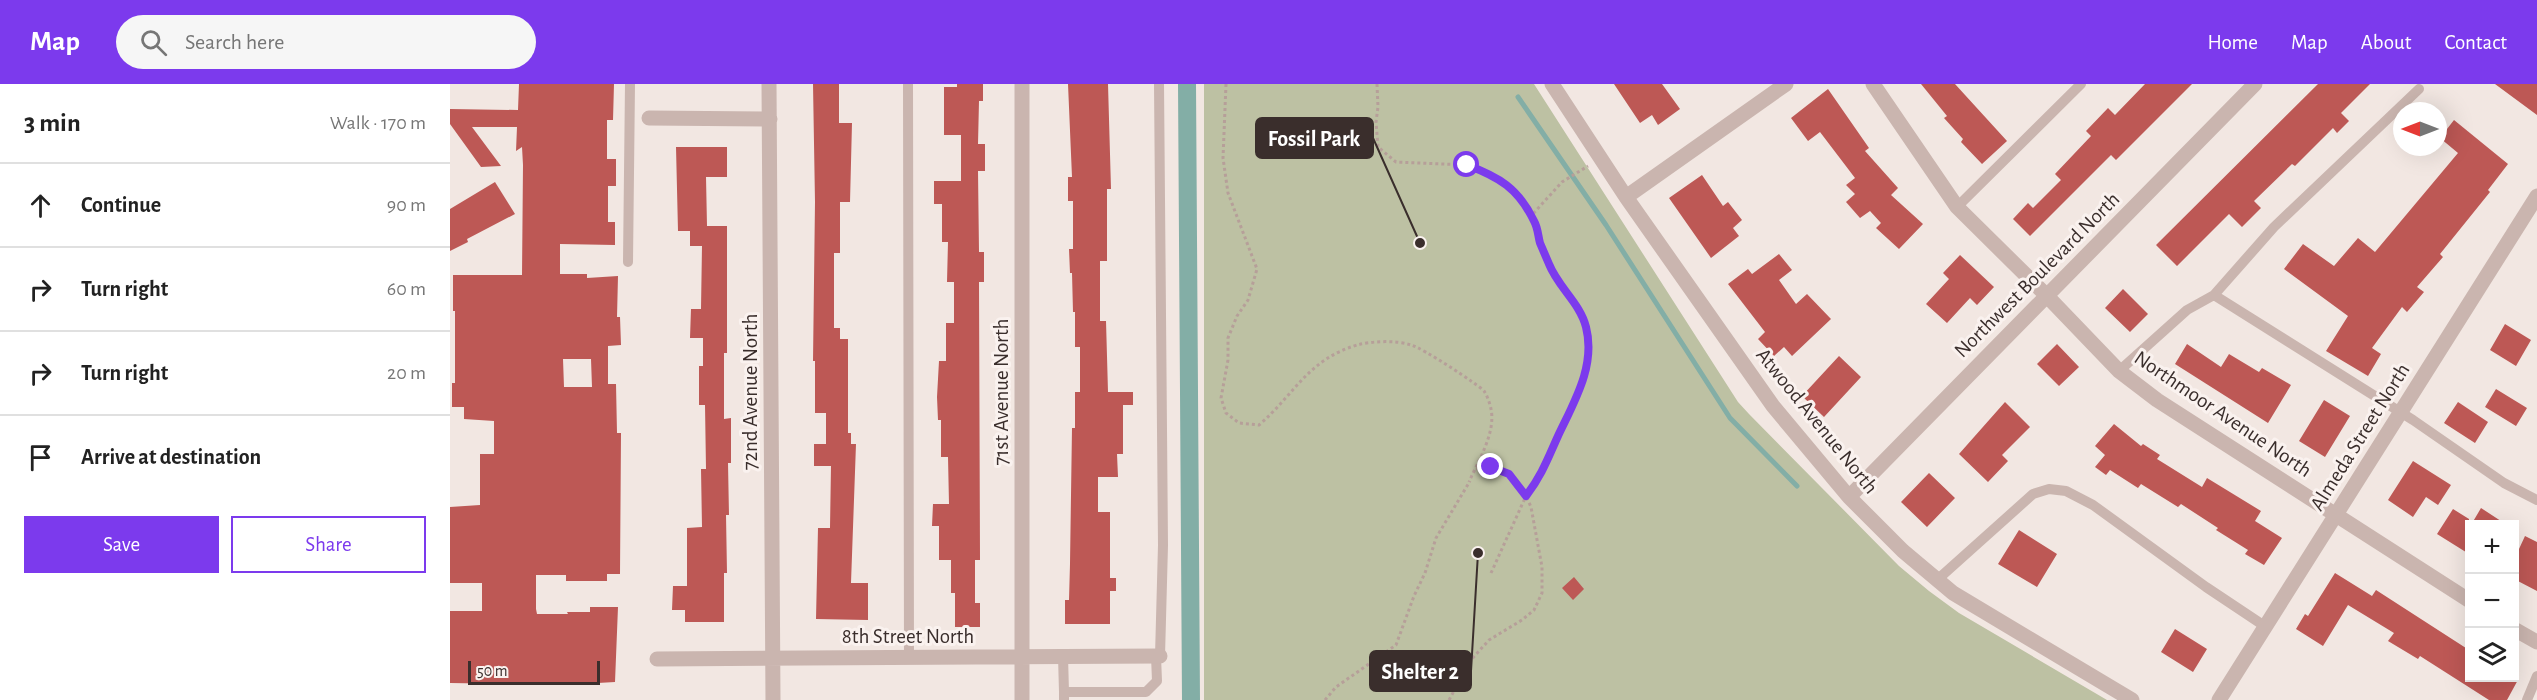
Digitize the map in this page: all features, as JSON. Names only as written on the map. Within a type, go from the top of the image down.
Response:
[{"type":"street","name":"72nd Avenue North","points":[[770,84],[773,700]]},
{"type":"street","name":"71st Avenue North","points":[[1022,84],[1022,700]]},
{"type":"street","name":"Atwood Avenue North","points":[[1552,84],[1626,197],[1773,406],[1849,497],[1903,551],[1953,593],[2132,700]]},
{"type":"street","points":[[1626,197],[1786,84]]},
{"type":"street","name":"Northmoor Avenue North","points":[[1873,84],[1956,207],[2119,371],[2157,400],[2465,598]]},
{"type":"street","name":"Northwest Boulevard North","points":[[1849,497],[2255,84]]},
{"type":"street","points":[[649,118],[770,118]]},
{"type":"street","name":"Almeda Street North","points":[[2219,700],[2537,196]]},
{"type":"street","points":[[2519,632],[2537,642]]},
{"type":"street","name":"8th Street North","points":[[657,659],[1158,656]]},
{"type":"lane","points":[[628,262],[630,84]]},
{"type":"lane","points":[[908,84],[909,657]]},
{"type":"lane","points":[[1063,656],[1064,696],[1146,692],[1157,681],[1162,533],[1160,84]]},
{"type":"lane","points":[[1956,207],[2081,84]]},
{"type":"lane","points":[[2119,371],[2187,310],[2214,295],[2274,227],[2419,89]]},
{"type":"lane","points":[[2214,295],[2371,393],[2398,413],[2413,420],[2504,483],[2537,500]]},
{"type":"lane","points":[[1937,580],[2033,494],[2049,489],[2066,491],[2092,505],[2266,627]]},
{"type":"lane","points":[[2528,700],[2537,676]]},
{"type":"path","points":[[1226,84],[1223,158],[1228,193],[1257,269],[1248,300],[1237,316],[1228,338],[1228,360],[1221,398],[1226,413],[1239,423],[1259,425],[1272,413],[1296,382],[1336,353],[1358,345],[1385,342],[1412,345],[1454,369],[1484,391],[1491,409],[1491,423],[1487,440],[1469,482]]},
{"type":"path","points":[[1377,84],[1378,147],[1396,162],[1414,165],[1467,165],[1496,176],[1513,189],[1531,216],[1551,269],[1577,307],[1586,327],[1588,349],[1584,378],[1544,471],[1526,496],[1491,573]]},
{"type":"path","points":[[1531,216],[1562,182],[1595,162]]},
{"type":"path","points":[[1325,700],[1336,687],[1396,645],[1425,573],[1436,538],[1476,469],[1491,467],[1509,474],[1526,496],[1531,507],[1540,558],[1542,593],[1534,610],[1489,640],[1471,660],[1449,700]]},
{"type":"green space","points":[[1204,84],[1534,84],[1738,402],[1749,414],[1899,566],[1929,591],[1959,613],[2107,700],[1204,700]]},
{"type":"building","points":[[519,84],[614,84],[613,120],[607,120],[607,159],[616,159],[616,186],[608,186],[608,222],[615,222],[615,245],[560,244],[560,274],[587,274],[587,278],[618,276],[617,317],[620,317],[621,345],[608,346],[608,384],[616,384],[617,433],[621,433],[620,574],[607,574],[607,581],[566,581],[566,575],[536,575],[536,609],[537,614],[568,614],[567,612],[590,612],[590,607],[618,607],[615,682],[563,685],[450,683],[450,611],[482,611],[482,583],[450,583],[450,507],[480,505],[480,454],[494,454],[494,421],[464,419],[464,407],[452,407],[452,383],[455,383],[453,275],[522,275],[523,165],[522,147],[516,151],[517,127],[472,127],[501,166],[481,167],[450,124],[450,109],[518,110]],"holes":[[[563,359],[591,359],[592,387],[564,387]]]},
{"type":"building","points":[[813,84],[839,84],[839,123],[852,123],[850,202],[840,202],[840,253],[834,253],[834,328],[840,328],[840,339],[848,339],[848,433],[851,433],[851,444],[856,444],[851,583],[868,583],[868,620],[816,619],[818,528],[830,528],[831,466],[814,466],[814,444],[826,444],[826,413],[815,413]]},
{"type":"building","points":[[957,84],[983,84],[983,101],[979,101],[978,144],[985,144],[985,171],[978,171],[979,252],[984,252],[984,282],[979,282],[980,560],[975,560],[975,603],[980,603],[980,627],[955,627],[955,593],[951,593],[951,560],[939,560],[939,526],[932,526],[933,504],[949,504],[948,457],[941,457],[941,420],[938,420],[937,397],[939,361],[946,361],[946,323],[954,323],[954,282],[947,282],[948,242],[942,242],[942,204],[934,204],[934,181],[961,181],[961,135],[944,135],[944,87],[957,87]]},
{"type":"building","points":[[1068,84],[1108,84],[1111,189],[1107,189],[1107,261],[1100,261],[1100,321],[1106,321],[1108,392],[1133,392],[1133,405],[1123,405],[1123,454],[1117,454],[1118,477],[1098,477],[1098,512],[1110,512],[1110,578],[1116,578],[1116,591],[1110,591],[1110,624],[1065,624],[1065,600],[1069,600],[1072,428],[1075,428],[1075,392],[1080,392],[1080,347],[1075,347],[1075,312],[1073,312],[1069,249],[1073,249],[1073,201],[1068,201],[1068,177],[1072,177]]},
{"type":"building","points":[[1614,84],[1662,84],[1680,109],[1658,125],[1652,115],[1640,123]]},
{"type":"building","points":[[1921,84],[1955,84],[2007,141],[1982,164],[1961,142],[1963,139],[1944,118],[1947,116]]},
{"type":"building","points":[[2145,84],[2192,84],[2116,160],[2111,155],[2030,236],[2013,219],[2028,203],[2033,208],[2061,180],[2055,174],[2091,136],[2086,131],[2108,108],[2115,115]]},
{"type":"building","points":[[2318,84],[2370,84],[2341,113],[2349,121],[2337,133],[2333,128],[2295,166],[2292,164],[2254,201],[2261,208],[2242,227],[2229,214],[2177,266],[2156,245]]},
{"type":"building","points":[[2495,84],[2537,84],[2537,115]]},
{"type":"building","points":[[1828,89],[1869,148],[1865,151],[1898,188],[1891,195],[1923,224],[1899,249],[1876,228],[1881,223],[1870,211],[1860,218],[1846,202],[1855,194],[1846,185],[1855,178],[1820,132],[1808,141],[1791,118]]},
{"type":"building","points":[[2454,120],[2508,164],[2488,190],[2490,192],[2440,254],[2443,257],[2417,287],[2424,292],[2407,312],[2402,307],[2372,348],[2381,354],[2368,376],[2326,351],[2348,316],[2284,269],[2303,244],[2334,266],[2358,238],[2375,252],[2458,153],[2447,144],[2447,129]]},
{"type":"building","points":[[676,147],[727,147],[727,177],[706,177],[707,226],[727,226],[727,353],[724,353],[724,419],[731,418],[731,463],[728,463],[729,515],[726,515],[727,573],[724,573],[724,622],[685,622],[685,610],[672,610],[673,586],[687,586],[687,528],[702,527],[701,469],[706,469],[705,405],[699,405],[699,366],[703,366],[703,338],[690,338],[691,309],[701,309],[702,246],[690,246],[690,231],[678,231]]},
{"type":"building","points":[[1702,175],[1723,206],[1728,202],[1742,220],[1733,228],[1739,236],[1711,258],[1669,198]]},
{"type":"building","points":[[495,182],[515,214],[467,239],[468,242],[450,251],[450,209]]},
{"type":"building","points":[[1779,254],[1792,270],[1779,280],[1796,304],[1807,294],[1831,319],[1792,356],[1784,347],[1774,356],[1758,339],[1765,332],[1728,284],[1748,269],[1752,274]]},
{"type":"building","points":[[1960,255],[1994,287],[1977,305],[1970,298],[1947,323],[1926,304],[1949,279],[1943,273]]},
{"type":"building","points":[[2123,289],[2148,314],[2130,332],[2105,308]]},
{"type":"building","points":[[2505,324],[2531,340],[2516,366],[2490,350]]},
{"type":"building","points":[[2057,344],[2079,367],[2059,386],[2037,364]]},
{"type":"building","points":[[2187,344],[2221,367],[2229,354],[2259,372],[2262,368],[2291,385],[2268,423],[2175,364]]},
{"type":"building","points":[[1839,356],[1861,377],[1824,417],[1802,396]]},
{"type":"building","points":[[2496,389],[2527,408],[2516,426],[2485,407]]},
{"type":"building","points":[[2324,400],[2350,416],[2325,457],[2299,441]]},
{"type":"building","points":[[2005,402],[2030,427],[2002,455],[2008,461],[1988,482],[1959,454]]},
{"type":"building","points":[[2458,402],[2488,422],[2475,443],[2444,423]]},
{"type":"building","points":[[2114,424],[2141,446],[2143,444],[2160,455],[2157,459],[2202,487],[2207,478],[2261,511],[2255,521],[2282,538],[2264,565],[2245,554],[2248,550],[2181,504],[2178,507],[2141,484],[2138,488],[2110,470],[2106,475],[2095,467],[2105,455],[2095,446]]},
{"type":"building","points":[[2413,461],[2451,485],[2438,505],[2426,497],[2413,517],[2388,500]]},
{"type":"building","points":[[1929,473],[1955,498],[1927,527],[1901,502]]},
{"type":"building","points":[[2481,508],[2499,520],[2474,520]]},
{"type":"building","points":[[2453,509],[2469,519],[2465,520],[2465,552],[2437,534]]},
{"type":"building","points":[[2019,530],[2057,554],[2037,587],[1998,564]]},
{"type":"building","points":[[2525,536],[2537,542],[2537,591],[2519,582],[2519,549]]},
{"type":"building","points":[[2335,573],[2372,596],[2376,590],[2465,647],[2465,682],[2517,682],[2507,700],[2489,700],[2420,656],[2418,659],[2388,641],[2394,633],[2348,605],[2323,646],[2296,629],[2305,614],[2308,616]]},
{"type":"building","points":[[1574,577],[1584,589],[1573,600],[1562,588]]},
{"type":"building","points":[[2175,629],[2207,649],[2193,672],[2161,652]]},
{"type":"waterway","points":[[1187,84],[1191,700]]},
{"type":"waterway","points":[[1518,97],[1606,225],[1730,418],[1797,486]]},
{"type":"place","name":"Fossil Park","points":[[1420,243]]},
{"type":"place","name":"Shelter 2","points":[[1478,553]]},
{"type":"route","points":[[1467,165],[1496,176],[1513,189],[1535,222],[1551,269],[1577,307],[1586,327],[1588,349],[1584,378],[1577,396],[1544,471],[1526,496],[1509,474],[1491,467]]}]
